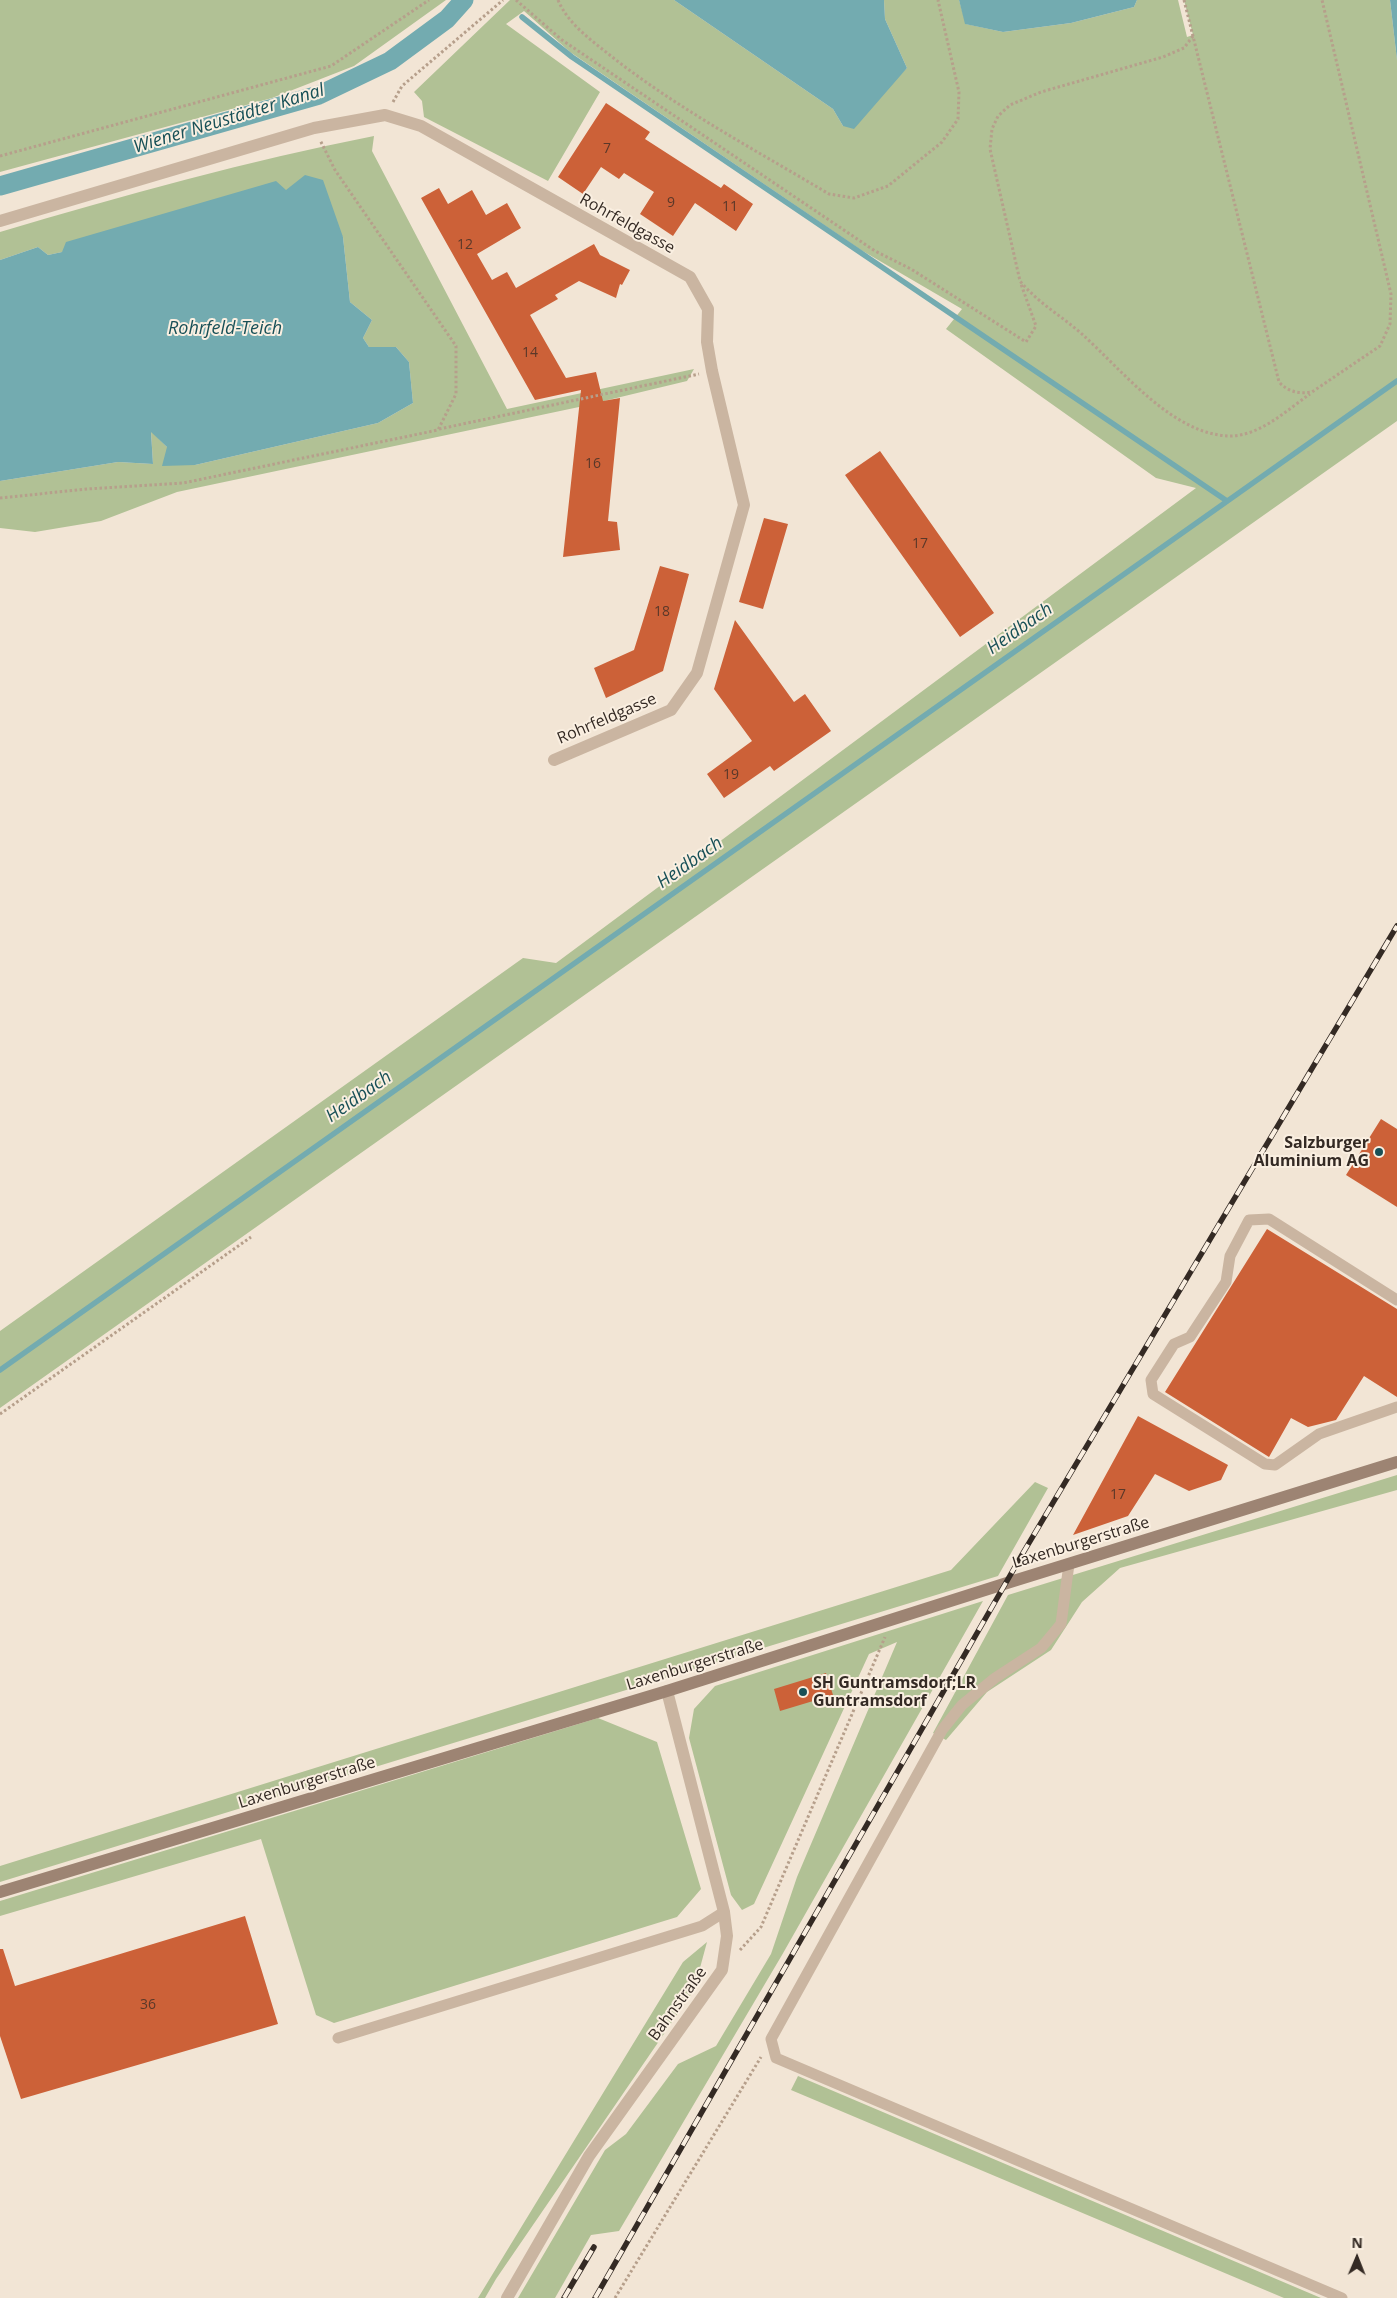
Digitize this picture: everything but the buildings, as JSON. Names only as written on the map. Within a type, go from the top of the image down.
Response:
[{"type":"street","name":"Rohrfeldgasse","points":[[0,221],[314,128],[385,115],[422,126],[690,277],[708,309],[707,342],[712,371],[744,505],[697,673],[671,710],[554,760]]},
{"type":"street","name":"Laxenburgerstraße","points":[[0,1892],[667,1692],[1397,1462]]},
{"type":"street","name":"Bahnstraße","points":[[507,2298],[589,2156],[722,1970],[727,1936],[724,1912],[667,1692]]},
{"type":"lane","points":[[1397,1300],[1270,1219],[1249,1220],[1230,1256],[1226,1282],[1190,1337],[1174,1344],[1152,1380],[1153,1394],[1265,1464],[1275,1465],[1319,1434],[1397,1407]]},
{"type":"lane","points":[[1070,1564],[1061,1624],[1041,1648],[995,1678],[962,1706],[942,1730],[772,2039],[776,2058],[1342,2298]]},
{"type":"lane","points":[[338,2038],[702,1926],[724,1912]]},
{"type":"path","points":[[0,156],[331,66],[429,0]]},
{"type":"path","points":[[385,115],[402,86],[503,0]]},
{"type":"path","points":[[516,0],[562,40],[867,246],[911,269],[1026,342],[1036,326],[1020,281],[990,149],[992,129],[998,116],[1010,105],[1041,92],[1163,57],[1184,48],[1193,36]]},
{"type":"path","points":[[558,0],[564,13],[584,35],[656,91],[830,194],[854,198],[888,186],[942,142],[958,119],[959,92],[938,0]]},
{"type":"path","points":[[1184,0],[1279,382],[1284,388],[1292,391],[1312,392]]},
{"type":"path","points":[[1020,281],[1034,297],[1081,333],[1158,404],[1187,425],[1200,430],[1231,436],[1250,433],[1267,424],[1380,346],[1390,324],[1391,294],[1322,0]]},
{"type":"path","points":[[314,128],[335,170],[456,346],[456,394],[438,430]]},
{"type":"path","points":[[0,498],[87,489],[183,483],[712,371]]},
{"type":"path","points":[[0,1414],[252,1237]]},
{"type":"path","points":[[722,1970],[761,1926],[892,1620]]},
{"type":"path","points":[[615,2298],[772,2039]]},
{"type":"green space","points":[[0,0],[446,0],[354,66],[272,98],[0,172]]},
{"type":"green space","points":[[510,0],[674,0],[833,109],[843,126],[907,68],[885,19],[884,0],[959,0],[966,24],[1003,32],[1071,23],[1134,7],[1137,0],[1178,0],[1187,37],[1193,35],[1184,0],[1390,0],[1397,60],[1397,421],[0,1408],[0,1331],[523,958],[556,963],[1196,488],[1156,478],[946,329],[962,309],[861,250],[570,52],[524,11],[506,24],[600,92],[548,181],[424,117],[422,101],[414,92]]},
{"type":"green space","points":[[374,136],[372,151],[507,409],[694,369],[687,381],[579,407],[177,492],[101,521],[35,532],[0,528],[0,481],[118,462],[153,464],[151,431],[167,447],[195,465],[378,423],[413,403],[409,362],[396,347],[369,347],[363,338],[372,320],[350,302],[343,237],[286,190],[62,252],[48,255],[38,247],[0,260],[0,232],[186,180],[280,156]]},
{"type":"green space","points":[[1397,1475],[1397,1490],[1120,1568],[1082,1602],[1051,1650],[987,1692],[946,1740],[933,1733],[1008,1595]]},
{"type":"green space","points":[[1035,1482],[1048,1488],[998,1576],[0,1882],[0,1866],[951,1570]]},
{"type":"green space","points":[[983,1601],[782,1955],[619,2231],[591,2235],[555,2298],[518,2298],[605,2150],[626,2134],[678,2064],[716,2046],[771,1954],[797,1877],[897,1642],[869,1654],[754,1904],[742,1910],[731,1895],[689,1738],[694,1709],[715,1686]]},
{"type":"green space","points":[[598,1718],[657,1742],[701,1889],[677,1917],[334,2023],[316,2015],[261,1839],[0,1916],[0,1901]]},
{"type":"green space","points":[[707,1942],[694,1990],[496,2279],[485,2298],[478,2298],[683,1962]]},
{"type":"green space","points":[[798,2076],[1321,2298],[1284,2298],[791,2090]]},
{"type":"water","points":[[674,0],[884,0],[885,19],[907,68],[854,129],[843,126],[833,109]]},
{"type":"water","points":[[959,0],[1137,0],[1134,7],[1071,23],[1003,32],[965,24]]},
{"type":"water","points":[[1390,0],[1397,0],[1397,60]]},
{"type":"water","name":"Rohrfeld-Teich","points":[[305,175],[323,180],[343,237],[350,302],[372,320],[363,338],[369,347],[396,347],[409,362],[413,403],[378,423],[195,465],[162,466],[167,447],[151,432],[153,464],[118,462],[0,481],[0,260],[38,247],[48,255],[62,252],[66,242],[276,181],[286,190]]},
{"type":"waterway","name":"Wiener Neustädter Kanal","points":[[0,186],[319,95],[390,61],[447,19],[464,0]]},
{"type":"waterway","points":[[522,17],[572,57],[1227,501]]},
{"type":"waterway","name":"Heidbach","points":[[0,1370],[1397,381]]},
{"type":"railway","points":[[595,2298],[1023,1553],[1397,926]]},
{"type":"railway","points":[[564,2298],[594,2247]]},
{"type":"place","name":"Salzburger Aluminium AG","points":[[1379,1152]]},
{"type":"place","name":"SH Guntramsdorf;LR Guntramsdorf","points":[[803,1692]]}]
